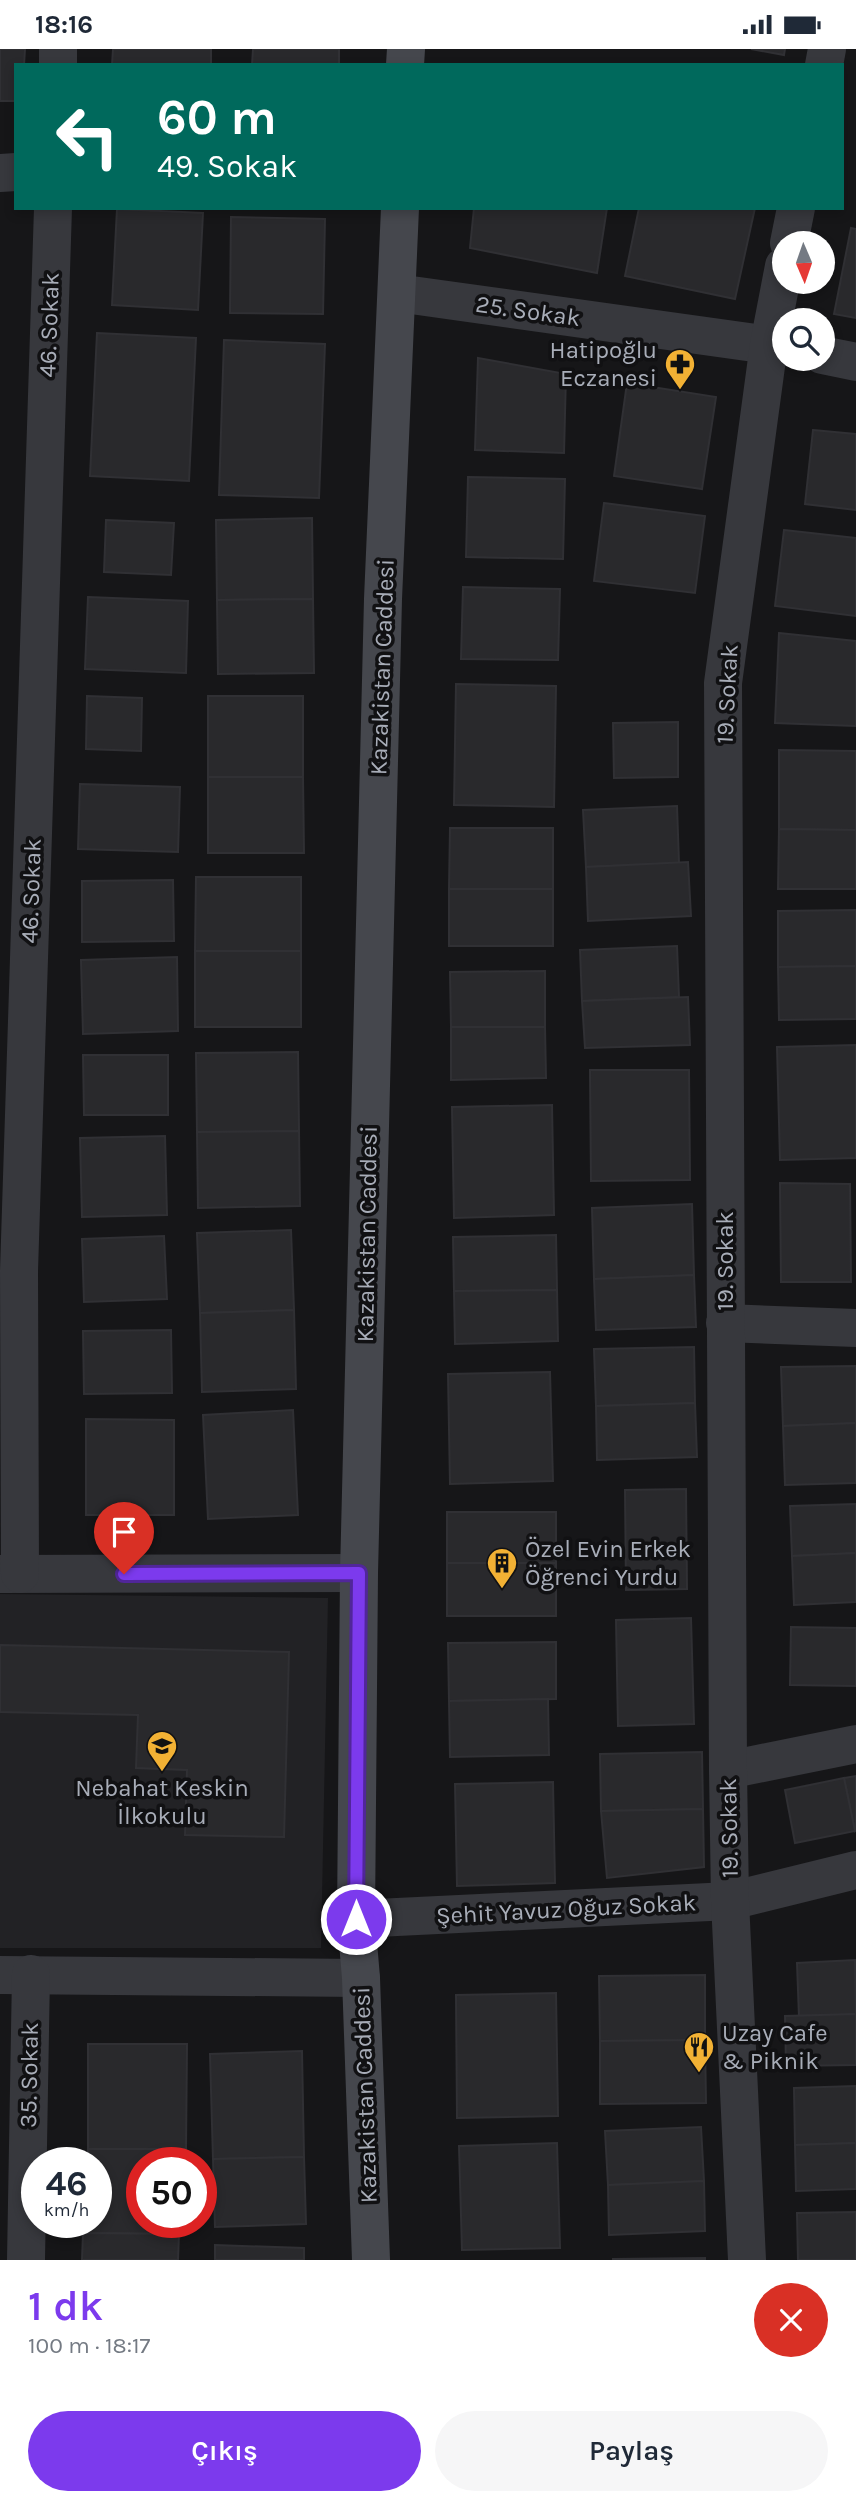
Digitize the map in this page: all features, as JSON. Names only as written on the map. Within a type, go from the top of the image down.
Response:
[{"type":"main road","name":"Kazakistan Caddesi","points":[[371,2260],[361,1978],[356,1919],[359,1573],[383,599],[400,210]]},
{"type":"street","name":"46. Sokak","points":[[10,1574],[10,1271],[53,210]]},
{"type":"street","points":[[791,231],[796,210]]},
{"type":"street","name":"25. Sokak","points":[[397,293],[772,345]]},
{"type":"street","points":[[835,358],[856,362]]},
{"type":"street","name":"19. Sokak","points":[[747,2260],[730,1901],[728,1770],[723,683],[772,371]]},
{"type":"street","points":[[725,1323],[856,1328]]},
{"type":"street","points":[[10,1574],[359,1573]]},
{"type":"street","points":[[728,1770],[856,1744]]},
{"type":"street","name":"Şehit Yavuz Oğuz Sokak","points":[[356,1919],[730,1901],[856,1870]]},
{"type":"street","points":[[15,1975],[361,1978]]},
{"type":"street","name":"35. Sokak","points":[[15,1975],[26,2260]]},
{"type":"shaded area","name":"Nebahat Keskin İlkokulu","points":[[0,1594],[328,1598],[321,1948],[0,1948]]},
{"type":"building","points":[[0,49],[25,49],[24,63],[14,63],[14,101],[0,101]]},
{"type":"building","points":[[113,49],[211,49],[211,63],[112,63]]},
{"type":"building","points":[[253,49],[339,49],[339,63],[252,63]]},
{"type":"building","points":[[751,49],[785,49],[784,55]]},
{"type":"building","points":[[117,210],[203,213],[198,310],[112,305]]},
{"type":"building","points":[[474,210],[607,210],[597,273],[470,248]]},
{"type":"building","points":[[639,210],[755,210],[735,299],[625,276]]},
{"type":"building","points":[[231,217],[325,219],[323,314],[230,313]]},
{"type":"building","points":[[851,228],[856,229],[856,318],[835,314]]},
{"type":"building","points":[[97,333],[196,338],[189,481],[90,476]]},
{"type":"building","points":[[224,340],[325,344],[319,498],[219,495]]},
{"type":"building","points":[[478,358],[566,374],[564,453],[475,450]]},
{"type":"building","points":[[627,383],[716,397],[702,489],[614,476]]},
{"type":"building","points":[[813,430],[856,434],[856,510],[805,504]]},
{"type":"building","points":[[468,477],[565,479],[563,559],[466,557]]},
{"type":"building","points":[[604,503],[705,516],[695,593],[594,581]]},
{"type":"building","points":[[312,518],[313,599],[217,600],[216,520]]},
{"type":"building","points":[[106,520],[174,523],[171,575],[104,572]]},
{"type":"building","points":[[784,530],[856,538],[856,616],[775,606]]},
{"type":"building","points":[[463,587],[560,589],[558,660],[461,659]]},
{"type":"building","points":[[88,597],[188,601],[186,673],[85,669]]},
{"type":"building","points":[[313,599],[314,673],[218,674],[217,600]]},
{"type":"building","points":[[779,633],[856,641],[856,726],[775,723]]},
{"type":"building","points":[[456,684],[556,686],[554,807],[454,805]]},
{"type":"building","points":[[87,696],[142,698],[141,751],[86,749]]},
{"type":"building","points":[[208,696],[303,696],[303,777],[208,777]]},
{"type":"building","points":[[678,722],[678,777],[614,778],[613,723]]},
{"type":"building","points":[[779,750],[856,751],[856,830],[779,829]]},
{"type":"building","points":[[208,777],[303,777],[304,853],[208,853]]},
{"type":"building","points":[[80,784],[180,787],[178,852],[78,849]]},
{"type":"building","points":[[677,806],[679,863],[586,867],[583,810]]},
{"type":"building","points":[[450,828],[553,828],[553,889],[449,889]]},
{"type":"building","points":[[779,829],[856,830],[856,889],[778,889]]},
{"type":"building","points":[[688,862],[691,916],[588,921],[586,867]]},
{"type":"building","points":[[196,877],[301,877],[301,951],[195,951]]},
{"type":"building","points":[[173,880],[174,941],[82,942],[82,881]]},
{"type":"building","points":[[449,889],[553,889],[553,946],[449,946]]},
{"type":"building","points":[[856,910],[856,966],[778,967],[778,911]]},
{"type":"building","points":[[677,946],[679,997],[582,1001],[580,950]]},
{"type":"building","points":[[195,951],[301,951],[301,1027],[195,1027]]},
{"type":"building","points":[[177,957],[178,1031],[83,1034],[81,960]]},
{"type":"building","points":[[856,966],[856,1019],[779,1020],[778,967]]},
{"type":"building","points":[[545,971],[545,1027],[451,1027],[450,972]]},
{"type":"building","points":[[688,997],[690,1045],[585,1048],[582,1001]]},
{"type":"building","points":[[451,1027],[545,1027],[546,1078],[451,1080]]},
{"type":"building","points":[[856,1045],[856,1158],[780,1160],[777,1047]]},
{"type":"building","points":[[298,1052],[299,1131],[197,1132],[196,1053]]},
{"type":"building","points":[[83,1055],[168,1055],[168,1115],[84,1115]]},
{"type":"building","points":[[590,1070],[689,1070],[690,1180],[591,1181]]},
{"type":"building","points":[[552,1105],[554,1215],[454,1218],[452,1107]]},
{"type":"building","points":[[299,1131],[300,1206],[198,1208],[197,1132]]},
{"type":"building","points":[[165,1136],[167,1215],[82,1217],[80,1138]]},
{"type":"building","points":[[780,1183],[850,1184],[851,1282],[781,1282]]},
{"type":"building","points":[[692,1204],[694,1275],[594,1279],[592,1208]]},
{"type":"building","points":[[291,1230],[294,1310],[200,1313],[197,1233]]},
{"type":"building","points":[[556,1235],[557,1290],[454,1291],[453,1237]]},
{"type":"building","points":[[164,1236],[167,1299],[84,1302],[82,1239]]},
{"type":"building","points":[[694,1275],[696,1327],[596,1330],[594,1279]]},
{"type":"building","points":[[557,1290],[558,1341],[455,1344],[454,1291]]},
{"type":"building","points":[[294,1310],[296,1389],[202,1392],[200,1313]]},
{"type":"building","points":[[171,1330],[172,1393],[84,1394],[83,1331]]},
{"type":"building","points":[[694,1347],[695,1403],[596,1406],[594,1349]]},
{"type":"building","points":[[856,1366],[856,1423],[783,1426],[781,1367]]},
{"type":"building","points":[[550,1372],[553,1481],[450,1484],[448,1374]]},
{"type":"building","points":[[695,1403],[697,1457],[597,1460],[596,1406]]},
{"type":"building","points":[[293,1410],[298,1515],[208,1519],[203,1415]]},
{"type":"building","points":[[86,1419],[174,1420],[174,1515],[86,1515]]},
{"type":"building","points":[[856,1423],[856,1483],[785,1485],[783,1426]]},
{"type":"building","points":[[686,1489],[687,1589],[626,1590],[625,1490]]},
{"type":"building","points":[[856,1504],[856,1553],[792,1556],[790,1506]]},
{"type":"building","points":[[447,1512],[556,1512],[556,1563],[447,1563]]},
{"type":"building","points":[[856,1553],[856,1602],[794,1605],[792,1556]]},
{"type":"building","name":"Özel Evin Erkek Öğrenci Yurdu","points":[[447,1563],[556,1563],[556,1616],[447,1616]]},
{"type":"building","points":[[691,1618],[694,1724],[618,1726],[616,1620]]},
{"type":"building","points":[[791,1627],[856,1628],[856,1686],[790,1685]]},
{"type":"building","points":[[556,1642],[556,1699],[449,1701],[448,1643]]},
{"type":"building","points":[[0,1645],[289,1652],[284,1837],[185,1835],[187,1770],[136,1768],[138,1715],[0,1712]]},
{"type":"building","points":[[548,1699],[549,1755],[450,1757],[449,1701]]},
{"type":"building","points":[[702,1752],[703,1809],[601,1811],[600,1754]]},
{"type":"building","points":[[856,1776],[856,1830],[855,1831],[844,1778]]},
{"type":"building","points":[[844,1778],[855,1831],[795,1843],[785,1790]]},
{"type":"building","points":[[553,1782],[555,1883],[457,1886],[455,1784]]},
{"type":"building","points":[[703,1809],[704,1867],[607,1878],[601,1811]]},
{"type":"building","points":[[855,1960],[856,2014],[799,2017],[797,1963]]},
{"type":"building","points":[[705,1975],[705,2040],[600,2041],[599,1976]]},
{"type":"building","points":[[556,1993],[558,2116],[457,2118],[456,1995]]},
{"type":"building","points":[[856,2014],[856,2065],[786,2066],[785,2016]]},
{"type":"building","points":[[705,2040],[706,2103],[600,2104],[600,2041]]},
{"type":"building","points":[[88,2044],[187,2044],[186,2147],[88,2147]]},
{"type":"building","points":[[302,2051],[304,2157],[217,2159],[217,2147],[213,2147],[210,2054]]},
{"type":"building","points":[[856,2086],[856,2143],[795,2145],[794,2088]]},
{"type":"building","points":[[701,2127],[704,2181],[608,2185],[605,2131]]},
{"type":"building","points":[[557,2143],[560,2248],[462,2250],[459,2146]]},
{"type":"building","points":[[856,2143],[856,2189],[796,2191],[795,2145]]},
{"type":"building","points":[[112,2149],[126,2149],[126,2233],[112,2233]]},
{"type":"building","points":[[304,2157],[306,2224],[217,2227],[217,2159]]},
{"type":"building","points":[[704,2181],[705,2231],[609,2235],[608,2185]]},
{"type":"building","points":[[856,2212],[856,2260],[798,2260],[797,2213]]},
{"type":"building","points":[[112,2233],[126,2233],[126,2238],[179,2238],[178,2260],[82,2260],[83,2238],[112,2238]]},
{"type":"building","points":[[215,2245],[304,2248],[304,2260],[215,2260]]},
{"type":"building","points":[[613,2259],[705,2260],[613,2260]]},
{"type":"place","name":"Hatipoğlu Eczanesi","points":[[680,391]]},
{"type":"place","name":"Özel Evin Erkek Öğrenci Yurdu","points":[[502,1590]]},
{"type":"place","name":"Nebahat Keskin İlkokulu","points":[[162,1773]]},
{"type":"place","name":"Uzay Cafe & Piknik","points":[[699,2074]]},
{"type":"route","points":[[124,1574],[359,1573],[356,1919]]}]
